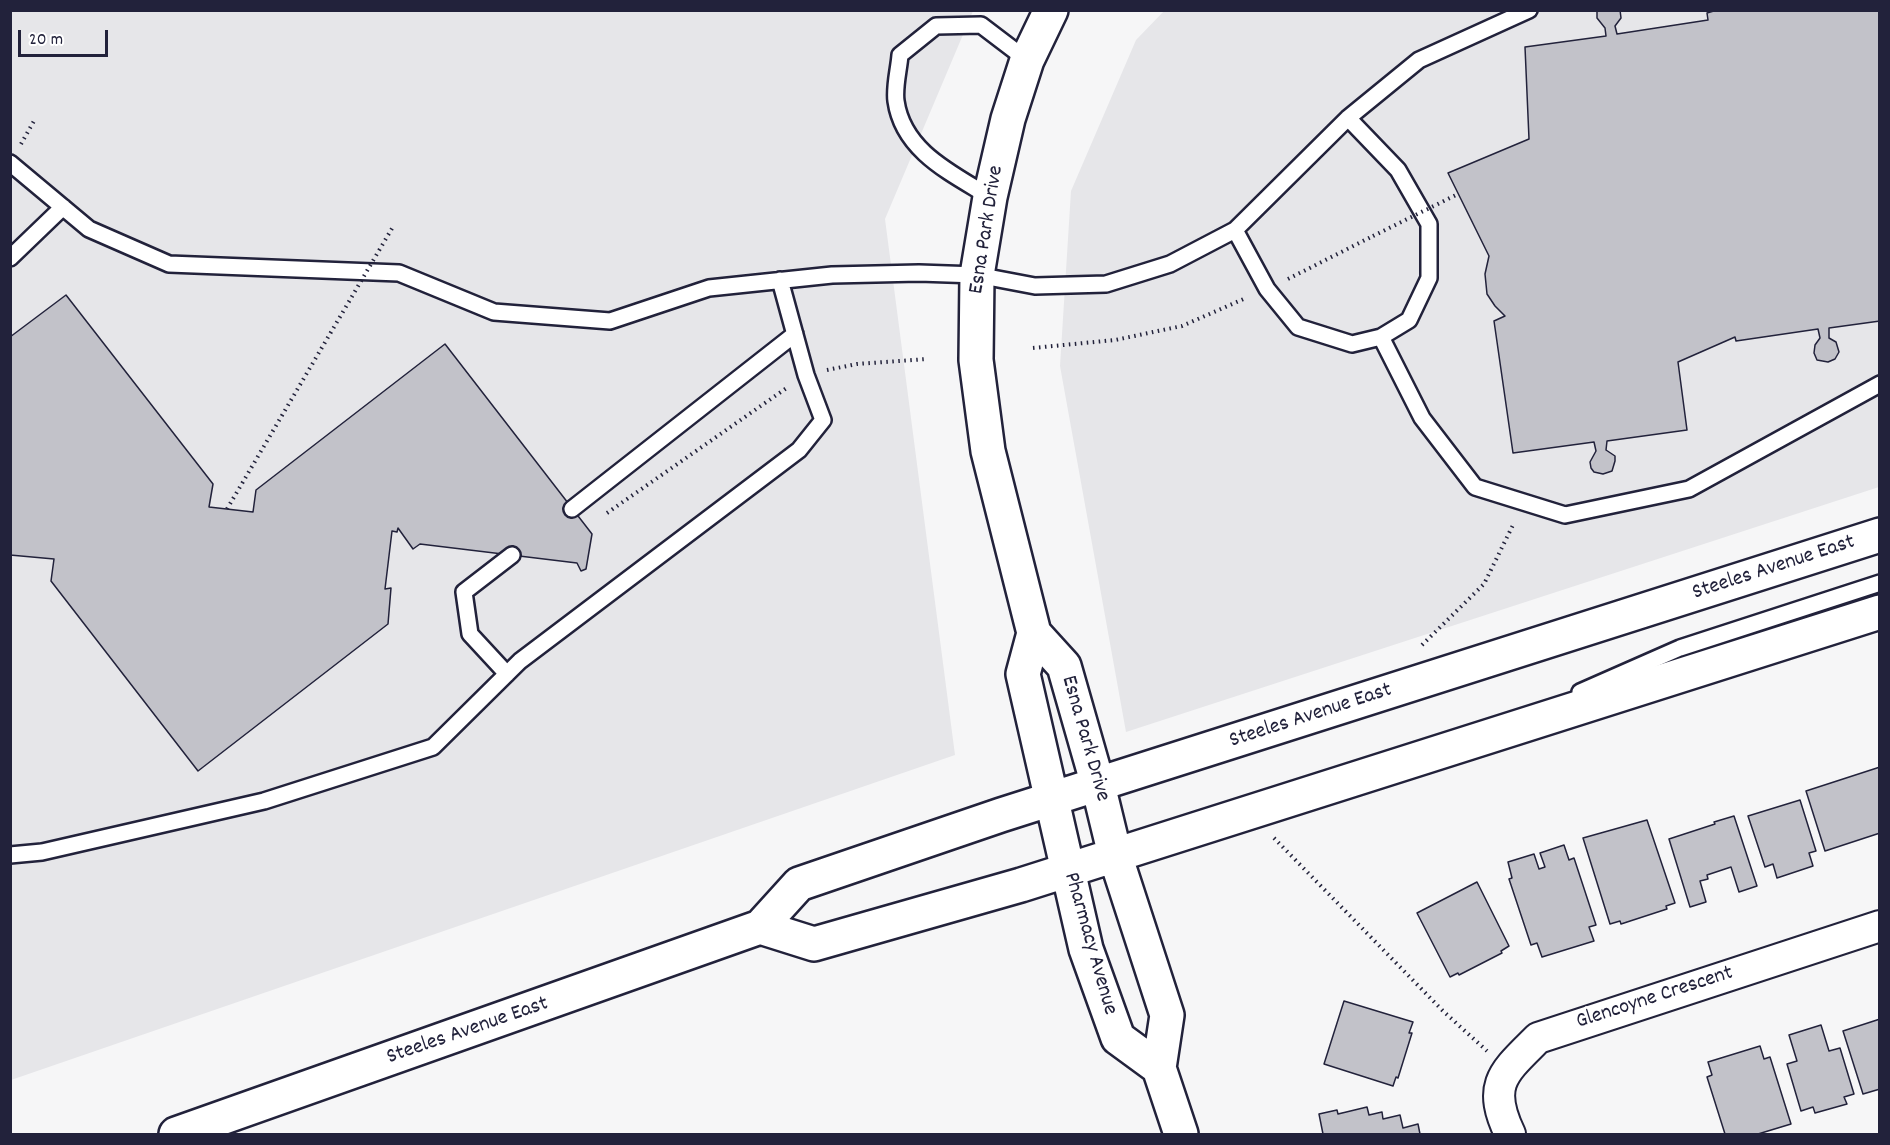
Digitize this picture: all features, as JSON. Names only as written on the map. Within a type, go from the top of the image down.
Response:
[{"type":"main road","name":"Esna Park Drive","points":[[1051,10],[1027,60],[1008,119],[990,197],[977,275],[976,360],[988,451],[1034,633],[1064,666],[1098,785],[1115,855]]},
{"type":"main road","name":"Steeles Avenue East","points":[[176,1134],[760,927],[799,884],[1051,800],[1880,536]]},
{"type":"main road","points":[[760,927],[814,944],[1022,885],[1880,612]]},
{"type":"main road","name":"Esna Park Drive","points":[[1034,633],[1023,674],[1051,800]]},
{"type":"main road","name":"Pharmacy Avenue","points":[[1051,800],[1086,950],[1118,1038],[1159,1068]]},
{"type":"main road","points":[[1115,855],[1167,1015],[1159,1068],[1181,1134]]},
{"type":"street","name":"Glencoyne Crescent","points":[[1507,1069],[1539,1038],[1880,926]]},
{"type":"street","points":[[1507,1069],[1498,1087],[1500,1105],[1510,1134]]},
{"type":"lane","points":[[10,164],[89,230],[169,264],[399,273],[494,312],[610,321],[709,288],[832,274],[977,275],[1035,286],[1106,284],[1170,264],[1235,230],[1348,118],[1419,60],[1529,10]]},
{"type":"lane","points":[[990,197],[931,160],[902,127],[895,99],[900,55],[936,26],[981,25],[1027,60]]},
{"type":"lane","points":[[1235,230],[1268,289],[1298,327],[1352,344],[1381,337],[1409,320],[1429,278],[1429,224],[1398,170],[1348,118]]},
{"type":"lane","points":[[10,258],[63,207]]},
{"type":"lane","points":[[10,855],[42,852],[264,801],[433,747],[520,661],[799,450],[823,420],[806,375],[780,280]]},
{"type":"lane","points":[[572,508],[795,334]]},
{"type":"lane","points":[[1381,337],[1422,418],[1475,487],[1565,514],[1689,489],[1880,384]]},
{"type":"lane","points":[[507,674],[470,634],[464,592],[512,555]]},
{"type":"lane","points":[[1456,747],[1680,648],[1880,582]]},
{"type":"path","points":[[1033,348],[1115,340],[1182,326],[1268,289],[1458,194]]},
{"type":"path","points":[[227,509],[394,225]]},
{"type":"path","points":[[587,496],[606,514],[806,375],[857,364],[927,359]]},
{"type":"path","points":[[1422,645],[1484,584],[1524,502]]},
{"type":"path","points":[[1275,839],[1443,1011],[1507,1069]]},
{"type":"shaded area","points":[[10,11],[973,11],[885,219],[955,755],[11,1080]]},
{"type":"shaded area","points":[[1164,11],[1879,11],[1879,487],[1126,732],[1060,366],[1071,191],[1136,40]]},
{"type":"building","points":[[1597,10],[1620,10],[1621,18],[1615,26],[1617,34],[1708,20],[1707,13],[1717,10],[1880,10],[1880,321],[1829,328],[1829,338],[1836,342],[1839,352],[1835,359],[1828,362],[1817,360],[1814,353],[1815,345],[1820,338],[1818,329],[1736,341],[1735,337],[1678,362],[1687,430],[1607,441],[1606,450],[1615,456],[1615,461],[1612,471],[1603,474],[1594,472],[1591,468],[1590,462],[1596,451],[1594,442],[1513,453],[1494,321],[1505,316],[1487,294],[1485,274],[1489,256],[1448,173],[1529,139],[1525,47],[1606,36],[1605,28],[1597,18]]},
{"type":"building","points":[[66,295],[213,484],[209,507],[253,512],[256,490],[445,344],[592,534],[586,569],[581,571],[577,563],[420,544],[413,549],[398,528],[397,532],[392,531],[385,589],[391,588],[388,624],[198,771],[51,581],[54,559],[10,555],[10,337]]},
{"type":"building","points":[[1880,767],[1880,833],[1825,851],[1806,791]]},
{"type":"building","points":[[1800,800],[1816,851],[1809,853],[1813,866],[1777,878],[1773,864],[1765,867],[1748,816]]},
{"type":"building","points":[[1734,816],[1757,886],[1739,892],[1731,867],[1707,875],[1708,879],[1700,881],[1706,902],[1690,907],[1669,839]]},
{"type":"building","points":[[1647,820],[1675,903],[1666,906],[1667,909],[1621,924],[1620,921],[1610,924],[1583,838]]},
{"type":"building","points":[[1564,845],[1569,860],[1574,858],[1596,925],[1589,927],[1594,941],[1542,957],[1537,943],[1531,945],[1509,879],[1512,878],[1508,862],[1534,854],[1539,869],[1545,867],[1540,853]]},
{"type":"building","points":[[1477,882],[1509,946],[1501,951],[1502,953],[1459,975],[1458,973],[1450,977],[1417,913]]},
{"type":"building","points":[[1344,1001],[1413,1022],[1409,1033],[1412,1033],[1398,1078],[1396,1077],[1393,1086],[1324,1064]]},
{"type":"building","points":[[1880,1019],[1880,1089],[1863,1094],[1843,1031]]},
{"type":"building","points":[[1821,1025],[1829,1051],[1840,1048],[1854,1094],[1844,1097],[1847,1104],[1815,1113],[1813,1107],[1801,1111],[1787,1064],[1797,1061],[1789,1035]]},
{"type":"building","points":[[1760,1046],[1764,1059],[1770,1057],[1791,1124],[1758,1134],[1725,1134],[1707,1077],[1712,1075],[1708,1062]]},
{"type":"building","points":[[1367,1107],[1369,1115],[1382,1112],[1383,1119],[1400,1115],[1403,1128],[1418,1124],[1420,1134],[1323,1134],[1319,1114],[1337,1110],[1338,1114]]}]
